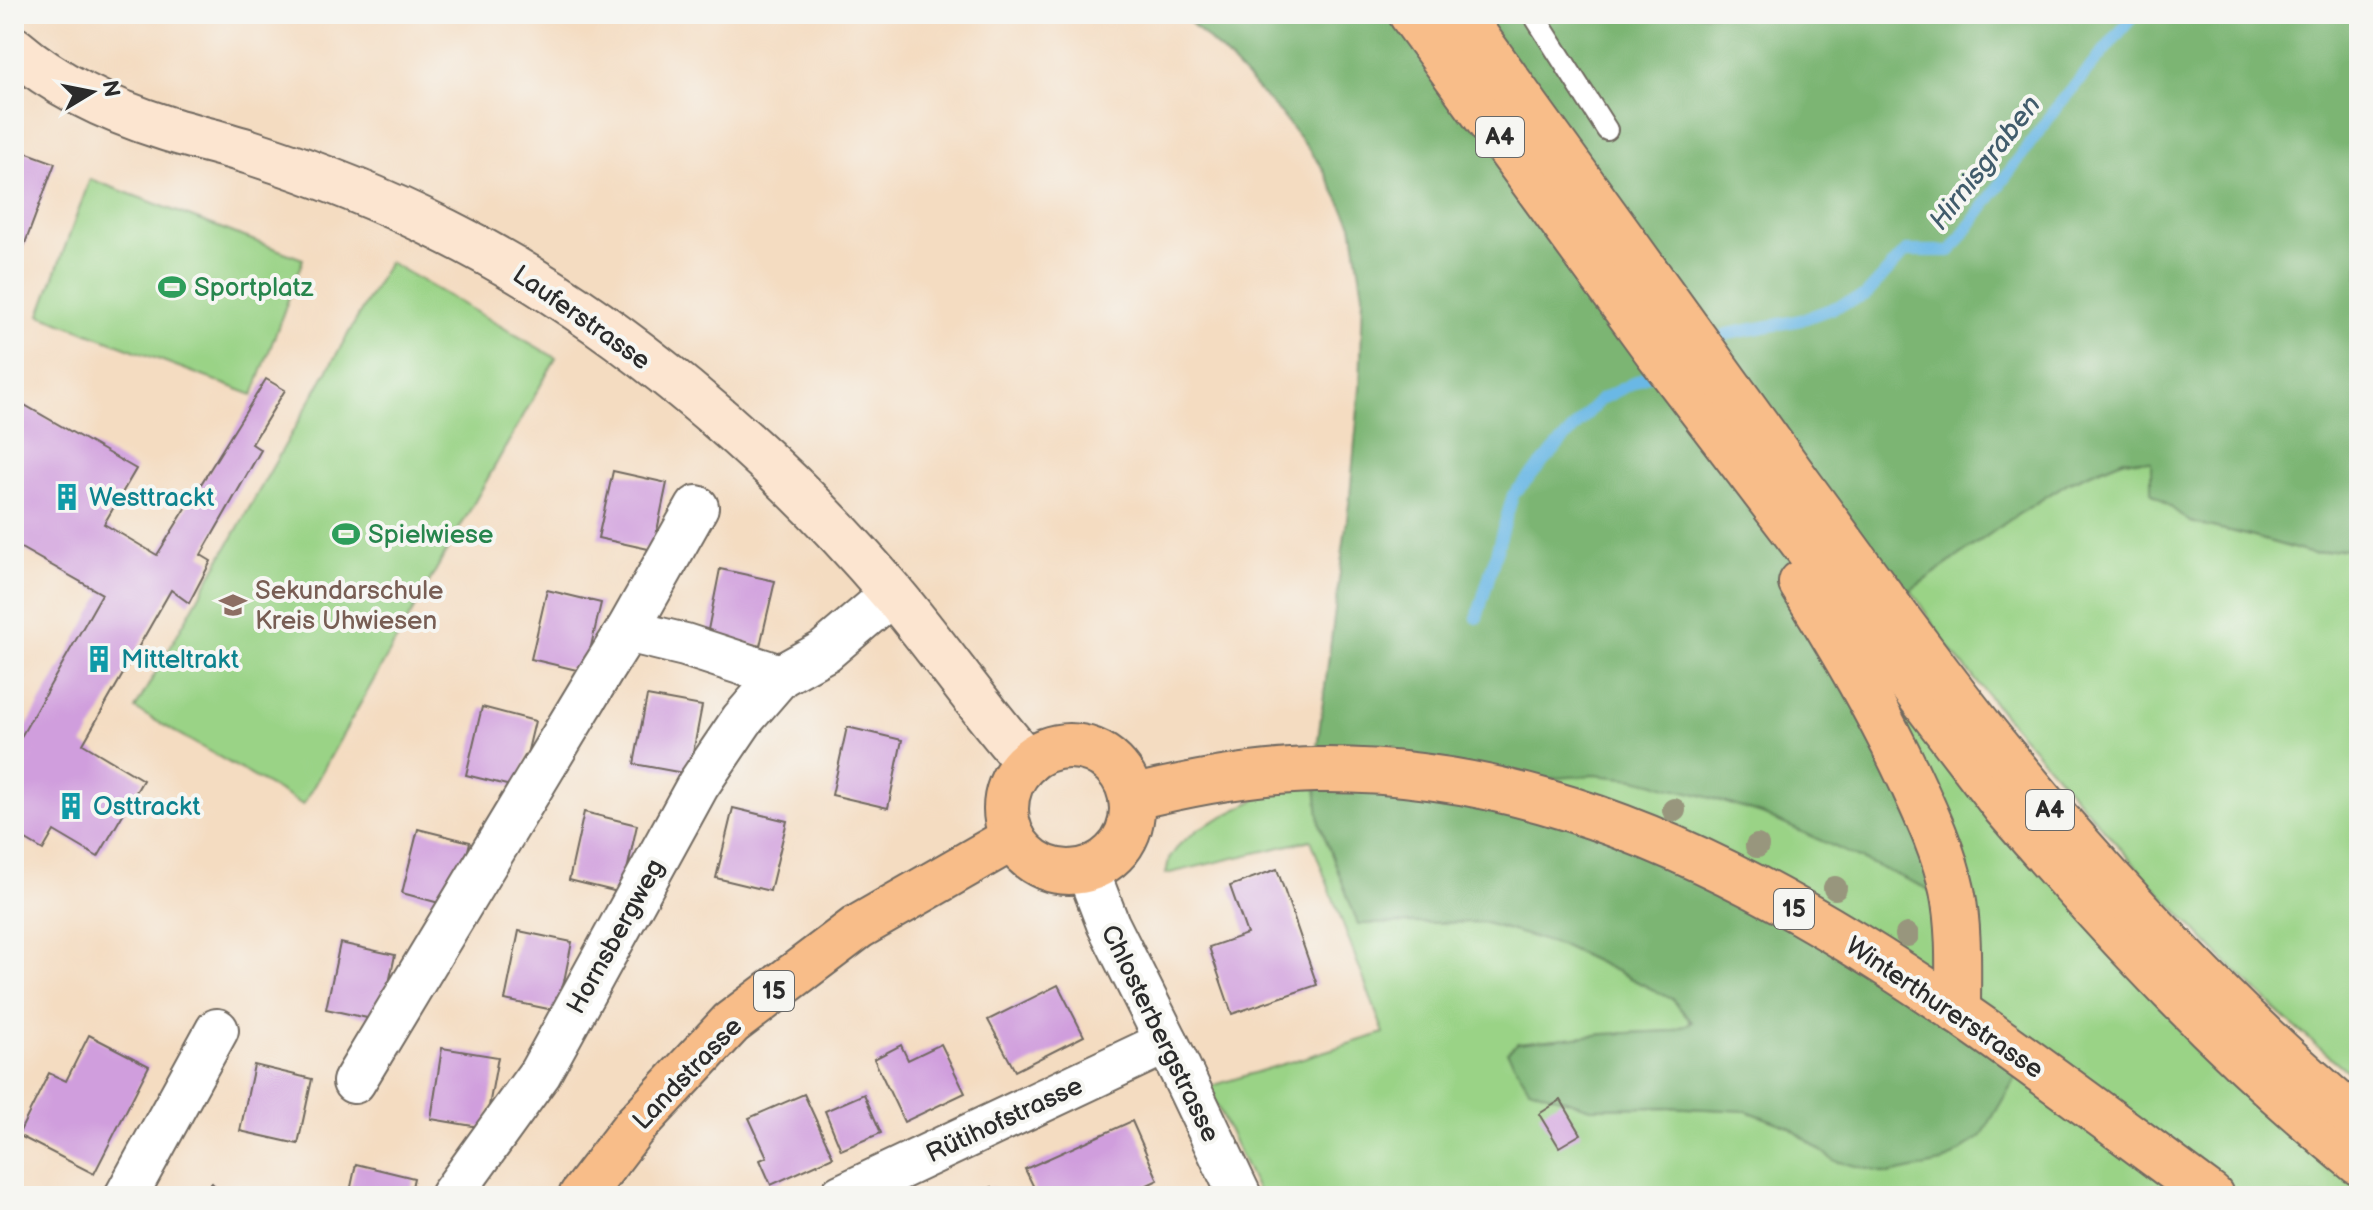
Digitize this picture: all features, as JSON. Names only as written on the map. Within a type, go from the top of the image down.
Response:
[{"type":"main road","name":"A4","points":[[1411,14],[1605,248],[1657,352],[1760,477],[1938,671],[2059,822],[2130,901],[2203,978],[2359,1122]]},
{"type":"main road","name":"A4","points":[[1460,14],[1605,248],[1760,477],[1964,756],[2062,873],[2169,990],[2261,1079],[2359,1163]]},
{"type":"main road","points":[[1760,477],[1894,745],[1942,856],[1957,923],[1958,1012]]},
{"type":"main road","points":[[1057,747],[1097,753],[1117,769],[1131,798],[1130,822],[1120,845],[1101,863],[1087,869],[1067,872],[1042,866],[1030,859],[1013,838],[1007,819],[1009,790],[1015,777],[1027,762],[1057,747]]},
{"type":"main road","name":"Winterthurerstrasse","points":[[1131,798],[1226,778],[1267,773],[1389,773],[1469,784],[1544,802],[1632,832],[1724,872],[1792,907],[1893,968],[2211,1196]]},
{"type":"main road","name":"Landstrasse","points":[[581,1196],[633,1128],[731,1023],[858,927],[1013,838]]},
{"type":"street","name":"Lauferstrasse","points":[[14,49],[38,70],[94,101],[163,128],[252,153],[403,212],[446,232],[567,302],[698,402],[764,460],[835,530],[893,593],[1027,762]]},
{"type":"street","points":[[354,1082],[627,631],[697,507]]},
{"type":"street","name":"Hornsbergweg","points":[[451,1196],[540,1073],[698,785],[742,720],[780,676],[825,651],[893,593]]},
{"type":"street","points":[[627,631],[685,645],[780,676]]},
{"type":"street","name":"Chlosterbergstrasse","points":[[1087,869],[1108,924],[1240,1196]]},
{"type":"street","points":[[126,1196],[217,1030]]},
{"type":"street","name":"Rütihofstrasse","points":[[841,1196],[1167,1042]]},
{"type":"lane","points":[[1533,14],[1607,130]]},
{"type":"green space","points":[[1181,14],[2359,14],[2359,546],[2313,554],[2190,522],[2151,492],[2151,462],[2124,459],[2069,482],[1851,632],[1952,900],[1762,814],[1635,779],[1594,775],[1473,785],[1618,827],[2024,1063],[1981,1137],[1942,1163],[1889,1174],[1835,1161],[1789,1127],[1747,1111],[1665,1107],[1590,1108],[1529,1088],[1507,1052],[1518,1043],[1672,1031],[1692,1022],[1672,999],[1566,947],[1482,922],[1358,924],[1320,824],[1314,770],[1350,496],[1360,387],[1363,294],[1352,224],[1320,164],[1280,113]]},
{"type":"green space","name":"Sportplatz","points":[[90,179],[303,259],[253,395],[40,315]]},
{"type":"green space","name":"Spielwiese","points":[[389,262],[556,358],[303,805],[135,709]]},
{"type":"green space","points":[[2124,459],[2152,462],[2190,522],[2313,554],[2359,546],[2359,1081],[2287,1020],[2220,956],[2148,880],[2003,714],[1943,640],[1911,590],[2069,482]]},
{"type":"green space","points":[[1851,632],[2359,1184],[2359,1196],[1260,1196],[1208,1087],[1384,1033],[1311,840],[1166,874],[1169,859],[1180,844],[1200,828],[1314,770],[1358,924],[1482,922],[1566,947],[1672,999],[1692,1023],[1672,1031],[1518,1043],[1590,1108],[1665,1107],[1747,1111],[1789,1127],[1835,1161],[1469,784],[1562,776],[1614,776],[1679,788],[1762,814]]},
{"type":"building","points":[[14,148],[55,163],[14,273]]},
{"type":"building","points":[[266,379],[285,390],[252,444],[261,450],[201,555],[211,561],[189,603],[171,590],[83,744],[143,780],[98,857],[54,831],[43,850],[14,833],[14,740],[18,742],[102,594],[14,544],[14,399],[136,469],[104,524],[157,555]]},
{"type":"building","points":[[613,471],[667,483],[653,550],[598,538]]},
{"type":"building","points":[[720,569],[775,581],[760,646],[707,635]]},
{"type":"building","points":[[547,590],[601,603],[585,672],[531,659]]},
{"type":"building","points":[[647,696],[702,706],[689,774],[634,764]]},
{"type":"building","points":[[482,707],[535,721],[519,788],[466,775]]},
{"type":"building","points":[[847,727],[902,740],[888,808],[832,795]]},
{"type":"building","points":[[733,808],[787,821],[770,891],[716,878]]},
{"type":"building","points":[[584,812],[637,825],[622,893],[569,880]]},
{"type":"building","points":[[418,829],[470,842],[454,907],[402,893]]},
{"type":"building","points":[[1277,869],[1317,985],[1232,1014],[1209,947],[1247,934],[1230,886]]},
{"type":"building","points":[[519,931],[572,942],[558,1011],[505,1000]]},
{"type":"building","points":[[340,943],[395,955],[381,1021],[326,1009]]},
{"type":"building","points":[[1058,985],[1084,1036],[1015,1071],[988,1020]]},
{"type":"building","points":[[89,1035],[149,1066],[94,1174],[18,1135],[49,1073],[66,1081]]},
{"type":"building","points":[[941,1044],[965,1093],[904,1122],[874,1059],[901,1045],[908,1060]]},
{"type":"building","points":[[442,1048],[498,1057],[485,1128],[431,1119]]},
{"type":"building","points":[[254,1065],[312,1079],[298,1144],[240,1131]]},
{"type":"building","points":[[804,1094],[833,1157],[771,1185],[760,1160],[767,1157],[749,1118]]},
{"type":"building","points":[[864,1094],[881,1133],[841,1150],[825,1111]]},
{"type":"building","points":[[1561,1100],[1581,1134],[1559,1147],[1539,1114]]},
{"type":"building","points":[[1132,1121],[1158,1180],[1124,1196],[1038,1196],[1025,1169]]},
{"type":"building","points":[[356,1164],[414,1178],[410,1196],[349,1196]]},
{"type":"building","points":[[212,1183],[224,1196],[198,1196]]},
{"type":"building","points":[[992,1187],[996,1196],[970,1196]]},
{"type":"waterway","name":"Hirnisgraben","points":[[1708,344],[1727,334],[1801,320],[1865,296],[1906,251],[1951,251],[2056,108],[2135,14]]},
{"type":"waterway","name":"Hirnisgraben","points":[[1477,618],[1513,495],[1600,400],[1660,369]]},
{"type":"place","name":"Sportplatz","points":[[172,287]]},
{"type":"place","name":"Westtrackt","points":[[67,497]]},
{"type":"place","name":"Spielwiese","points":[[346,534]]},
{"type":"place","name":"Sekundarschule Kreis Uhwiesen","points":[[233,605]]},
{"type":"place","name":"Mitteltrakt","points":[[99,659]]},
{"type":"place","name":"Osttrackt","points":[[71,806]]}]
